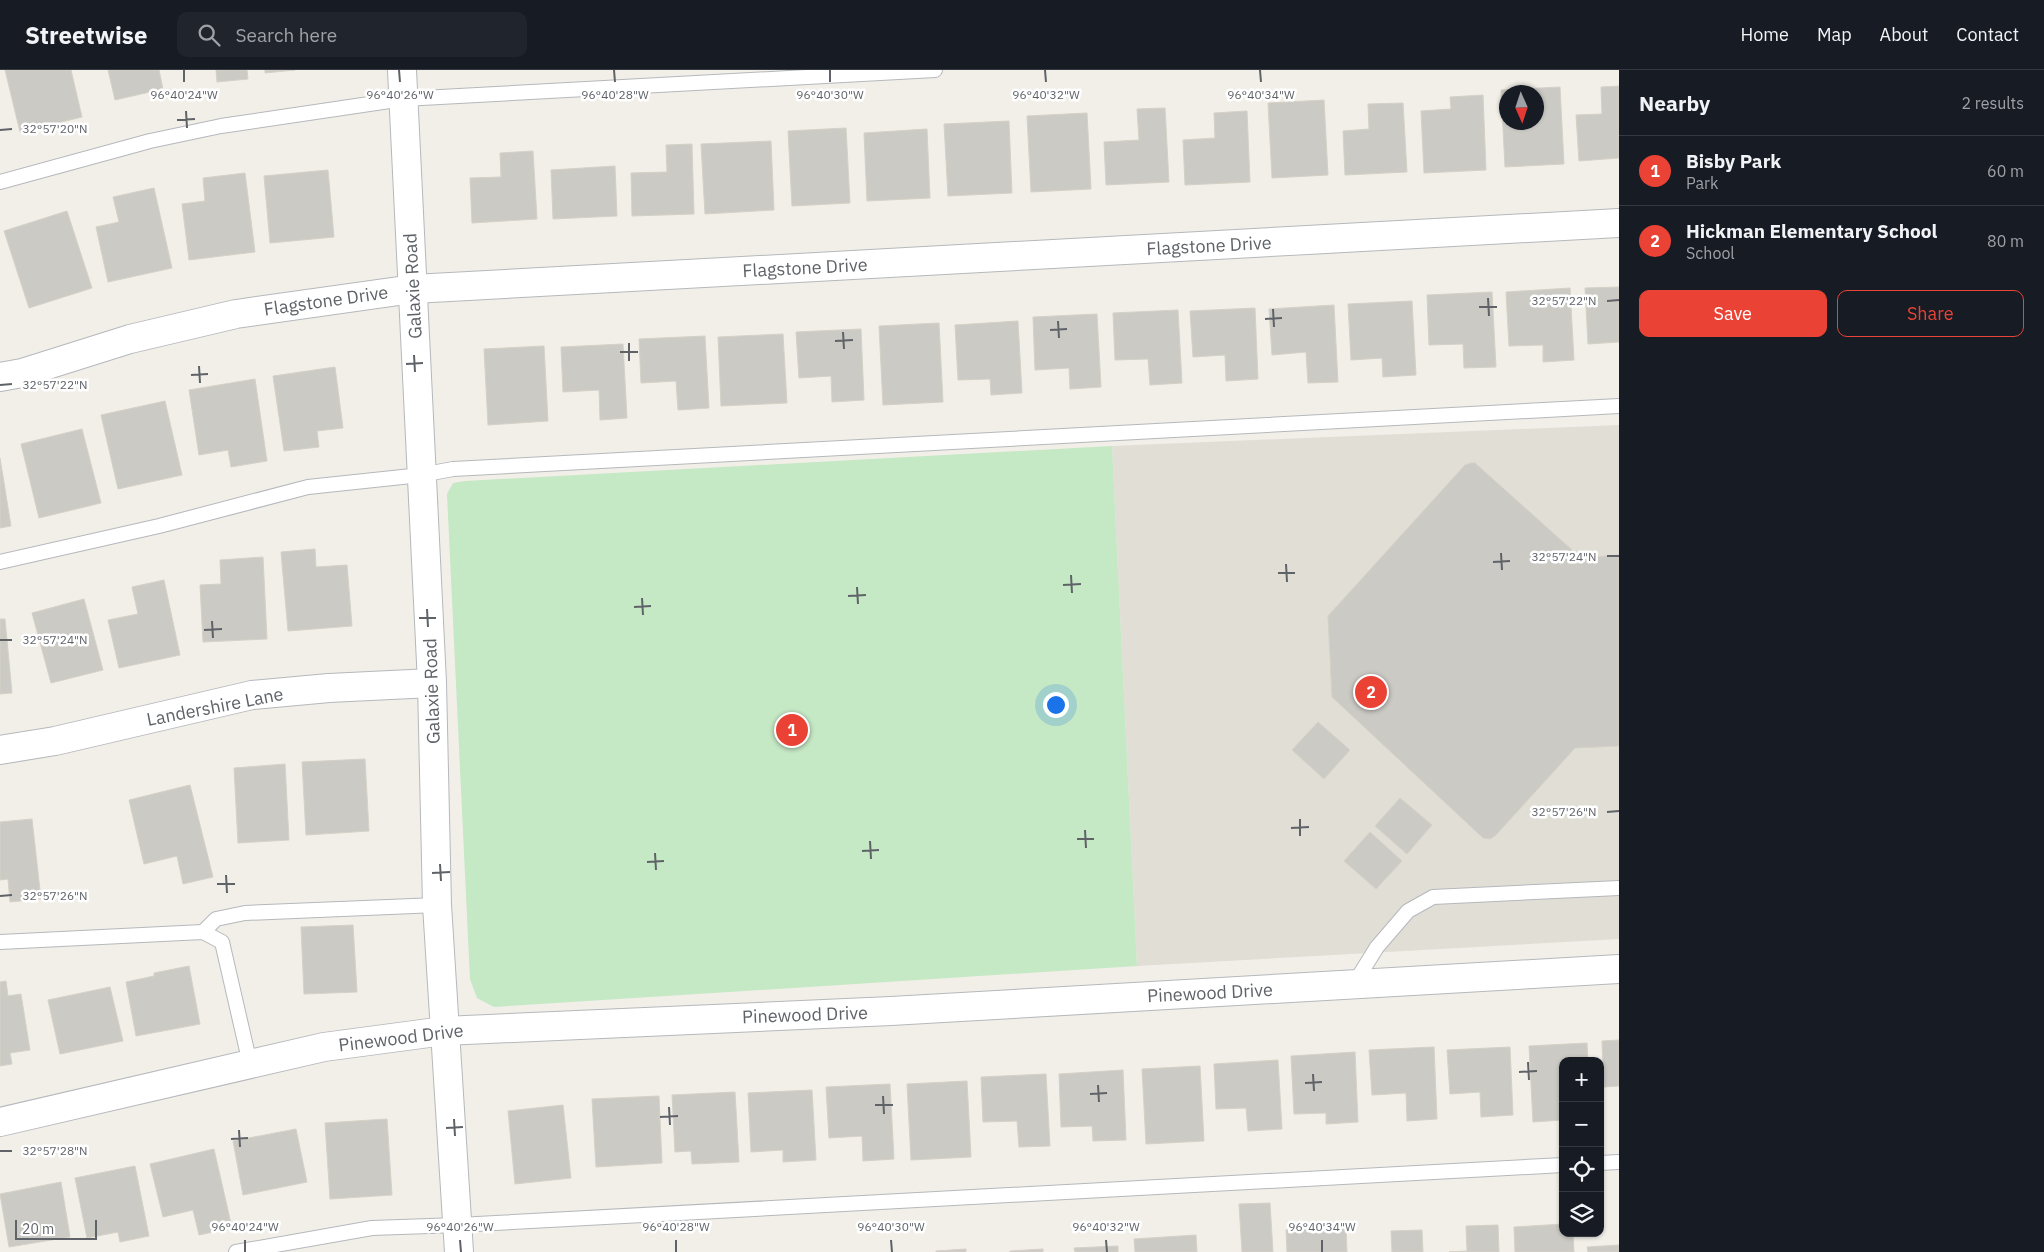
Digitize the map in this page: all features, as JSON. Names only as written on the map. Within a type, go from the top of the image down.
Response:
[{"type":"street","name":"Galaxie Road","points":[[402,70],[432,683],[437,904],[459,1252]]},
{"type":"street","name":"Flagstone Drive","points":[[0,377],[22,373],[130,340],[236,314],[413,289],[1619,223]]},
{"type":"street","name":"Landershire Lane","points":[[0,750],[55,741],[252,695],[329,688],[432,683]]},
{"type":"street","name":"Pinewood Drive","points":[[0,1122],[324,1048],[444,1031],[891,1011],[1619,969]]},
{"type":"lane","points":[[0,182],[150,141],[221,126],[403,99],[935,70]]},
{"type":"lane","points":[[0,562],[159,526],[308,487],[463,469],[1619,406]]},
{"type":"lane","points":[[1354,984],[1377,947],[1408,911],[1433,897],[1619,888]]},
{"type":"lane","points":[[203,932],[216,919],[245,913],[437,904]]},
{"type":"lane","points":[[0,942],[203,932],[222,942],[250,1064]]},
{"type":"lane","points":[[1604,1163],[1619,1162]]},
{"type":"lane","points":[[236,1252],[372,1228],[458,1225],[1559,1165]]},
{"type":"shaded area","points":[[1619,425],[1619,939],[1137,966],[1112,446]]},
{"type":"green space","points":[[1112,446],[1137,966],[494,1007],[477,998],[470,979],[447,494],[453,483]]},
{"type":"building","points":[[5,70],[71,70],[82,117],[20,132]]},
{"type":"building","points":[[108,70],[159,70],[163,89],[115,100]]},
{"type":"building","points":[[216,70],[247,70],[248,79],[217,82]]},
{"type":"building","points":[[265,70],[295,70],[265,73]]},
{"type":"building","points":[[1619,86],[1619,158],[1579,161],[1576,115],[1602,114],[1601,87]]},
{"type":"building","points":[[1560,87],[1564,164],[1505,167],[1503,130],[1544,130],[1544,88]]},
{"type":"building","points":[[1483,95],[1486,170],[1424,173],[1421,111],[1451,109],[1450,97]]},
{"type":"building","points":[[1324,100],[1328,175],[1272,178],[1268,103]]},
{"type":"building","points":[[1403,103],[1407,172],[1345,175],[1343,131],[1369,129],[1368,104]]},
{"type":"building","points":[[1165,108],[1169,182],[1106,185],[1104,142],[1139,140],[1137,109]]},
{"type":"building","points":[[1247,111],[1250,182],[1185,185],[1183,140],[1215,138],[1214,113]]},
{"type":"building","points":[[1087,113],[1091,189],[1031,192],[1027,116]]},
{"type":"building","points":[[1009,121],[1012,193],[948,196],[944,124]]},
{"type":"building","points":[[846,128],[850,203],[792,206],[788,131]]},
{"type":"building","points":[[927,129],[930,198],[867,201],[864,133]]},
{"type":"building","points":[[771,141],[774,210],[705,214],[701,144]]},
{"type":"building","points":[[692,144],[694,214],[632,216],[631,173],[667,172],[666,145]]},
{"type":"building","points":[[533,151],[537,219],[472,223],[470,178],[501,177],[500,153]]},
{"type":"building","points":[[615,166],[617,216],[553,219],[551,170]]},
{"type":"building","points":[[328,170],[334,237],[270,243],[264,176]]},
{"type":"building","points":[[245,173],[255,252],[189,260],[182,204],[205,201],[203,178]]},
{"type":"building","points":[[154,188],[172,268],[108,282],[96,227],[119,222],[113,197]]},
{"type":"building","points":[[67,211],[92,288],[29,308],[4,231]]},
{"type":"building","points":[[1619,287],[1619,342],[1588,344],[1585,288]]},
{"type":"building","points":[[1570,288],[1574,360],[1543,362],[1543,345],[1509,346],[1506,292]]},
{"type":"building","points":[[1492,292],[1496,367],[1464,368],[1463,344],[1429,345],[1427,295]]},
{"type":"building","points":[[1412,301],[1416,375],[1383,377],[1382,358],[1351,360],[1348,304]]},
{"type":"building","points":[[1334,305],[1338,382],[1308,383],[1306,352],[1272,355],[1269,309]]},
{"type":"building","points":[[1255,308],[1258,379],[1226,381],[1225,355],[1193,357],[1190,311]]},
{"type":"building","points":[[1178,310],[1182,383],[1150,385],[1148,359],[1115,360],[1113,313]]},
{"type":"building","points":[[1097,314],[1101,387],[1070,389],[1069,368],[1035,370],[1033,317]]},
{"type":"building","points":[[1018,321],[1022,393],[991,395],[990,379],[958,380],[955,325]]},
{"type":"building","points":[[939,323],[943,402],[883,405],[879,326]]},
{"type":"building","points":[[861,329],[864,400],[832,402],[831,376],[799,378],[796,332]]},
{"type":"building","points":[[783,334],[787,403],[721,406],[718,337]]},
{"type":"building","points":[[705,336],[709,408],[678,410],[676,381],[641,383],[639,339]]},
{"type":"building","points":[[623,344],[627,418],[600,420],[599,390],[563,392],[561,347]]},
{"type":"building","points":[[544,346],[548,421],[488,425],[484,349]]},
{"type":"building","points":[[335,367],[343,428],[317,431],[319,447],[284,451],[273,376]]},
{"type":"building","points":[[255,379],[267,461],[231,467],[228,450],[199,455],[189,390]]},
{"type":"building","points":[[165,401],[182,475],[118,489],[101,415]]},
{"type":"building","points":[[82,429],[101,503],[39,518],[21,444]]},
{"type":"building","points":[[0,458],[11,526],[0,528]]},
{"type":"building","points":[[1475,463],[1581,558],[1619,555],[1619,746],[1575,748],[1496,835],[1490,839],[1483,838],[1332,697],[1328,616],[1465,465]]},
{"type":"building","points":[[315,549],[316,567],[347,565],[352,626],[288,631],[281,552]]},
{"type":"building","points":[[263,557],[267,639],[203,642],[200,585],[221,584],[220,560]]},
{"type":"building","points":[[164,580],[180,655],[119,668],[108,620],[138,614],[132,587]]},
{"type":"building","points":[[84,599],[103,670],[51,683],[32,613]]},
{"type":"building","points":[[0,619],[5,619],[12,693],[0,694]]},
{"type":"building","points":[[1318,722],[1350,750],[1324,779],[1292,750]]},
{"type":"building","points":[[365,759],[369,831],[306,835],[302,762]]},
{"type":"building","points":[[285,764],[289,840],[238,843],[234,768]]},
{"type":"building","points":[[190,785],[213,877],[183,884],[177,856],[144,864],[129,800]]},
{"type":"building","points":[[1400,798],[1432,825],[1407,854],[1375,826]]},
{"type":"building","points":[[32,819],[41,899],[10,902],[8,879],[0,880],[0,822]]},
{"type":"building","points":[[1370,832],[1402,861],[1376,889],[1344,861]]},
{"type":"building","points":[[353,925],[357,992],[304,994],[301,927]]},
{"type":"building","points":[[189,966],[200,1024],[136,1036],[126,982],[154,976],[154,973]]},
{"type":"building","points":[[6,981],[8,996],[21,994],[30,1050],[10,1053],[12,1064],[0,1066],[0,982]]},
{"type":"building","points":[[110,987],[123,1041],[60,1054],[48,1000]]},
{"type":"building","points":[[1619,1040],[1619,1086],[1604,1087],[1602,1041]]},
{"type":"building","points":[[1587,1043],[1588,1057],[1559,1057],[1559,1120],[1533,1122],[1529,1046]]},
{"type":"building","points":[[1434,1047],[1437,1119],[1407,1121],[1406,1093],[1372,1095],[1369,1050]]},
{"type":"building","points":[[1510,1047],[1513,1115],[1481,1117],[1480,1092],[1450,1094],[1447,1050]]},
{"type":"building","points":[[1355,1052],[1358,1122],[1326,1124],[1326,1113],[1294,1114],[1291,1056]]},
{"type":"building","points":[[1278,1060],[1282,1129],[1248,1131],[1246,1108],[1216,1109],[1214,1064]]},
{"type":"building","points":[[1200,1066],[1204,1141],[1146,1144],[1142,1069]]},
{"type":"building","points":[[1123,1070],[1126,1140],[1093,1141],[1092,1126],[1061,1127],[1059,1074]]},
{"type":"building","points":[[1046,1074],[1050,1146],[1019,1147],[1017,1121],[983,1122],[981,1077]]},
{"type":"building","points":[[967,1081],[971,1157],[911,1160],[907,1084]]},
{"type":"building","points":[[890,1084],[894,1159],[863,1161],[862,1136],[829,1138],[826,1087]]},
{"type":"building","points":[[812,1090],[816,1160],[783,1162],[783,1150],[751,1152],[748,1093]]},
{"type":"building","points":[[735,1092],[739,1162],[692,1164],[691,1151],[675,1152],[672,1095]]},
{"type":"building","points":[[659,1096],[662,1163],[596,1167],[592,1099]]},
{"type":"building","points":[[563,1105],[571,1178],[515,1184],[508,1111]]},
{"type":"building","points":[[387,1119],[392,1195],[330,1199],[325,1123]]},
{"type":"building","points":[[296,1129],[307,1182],[243,1195],[233,1141]]},
{"type":"building","points":[[214,1149],[232,1228],[199,1235],[193,1210],[163,1217],[150,1164]]},
{"type":"building","points":[[135,1166],[149,1236],[120,1242],[118,1232],[87,1238],[75,1178]]},
{"type":"building","points":[[61,1182],[70,1237],[9,1247],[0,1194]]},
{"type":"building","points":[[1270,1203],[1273,1252],[1242,1252],[1239,1204]]},
{"type":"building","points":[[1559,1224],[1559,1237],[1573,1237],[1574,1252],[1515,1252],[1514,1227]]},
{"type":"building","points":[[1498,1225],[1499,1252],[1449,1252],[1467,1251],[1466,1226]]},
{"type":"building","points":[[1346,1227],[1347,1252],[1287,1252],[1286,1230]]},
{"type":"building","points":[[1422,1230],[1423,1252],[1392,1252],[1391,1231]]},
{"type":"building","points":[[1196,1235],[1197,1252],[1135,1252],[1134,1239]]},
{"type":"building","points":[[1619,1245],[1619,1252],[1588,1252],[1587,1247]]},
{"type":"building","points":[[1118,1246],[1118,1252],[1075,1252],[1074,1248]]},
{"type":"building","points":[[966,1249],[966,1252],[936,1252],[936,1251]]},
{"type":"building","points":[[1043,1249],[1043,1252],[1010,1252],[1010,1251]]},
{"type":"place","name":"Hickman Elementary School","points":[[1371,692]]},
{"type":"place","name":"Bisby Park","points":[[792,730]]}]
